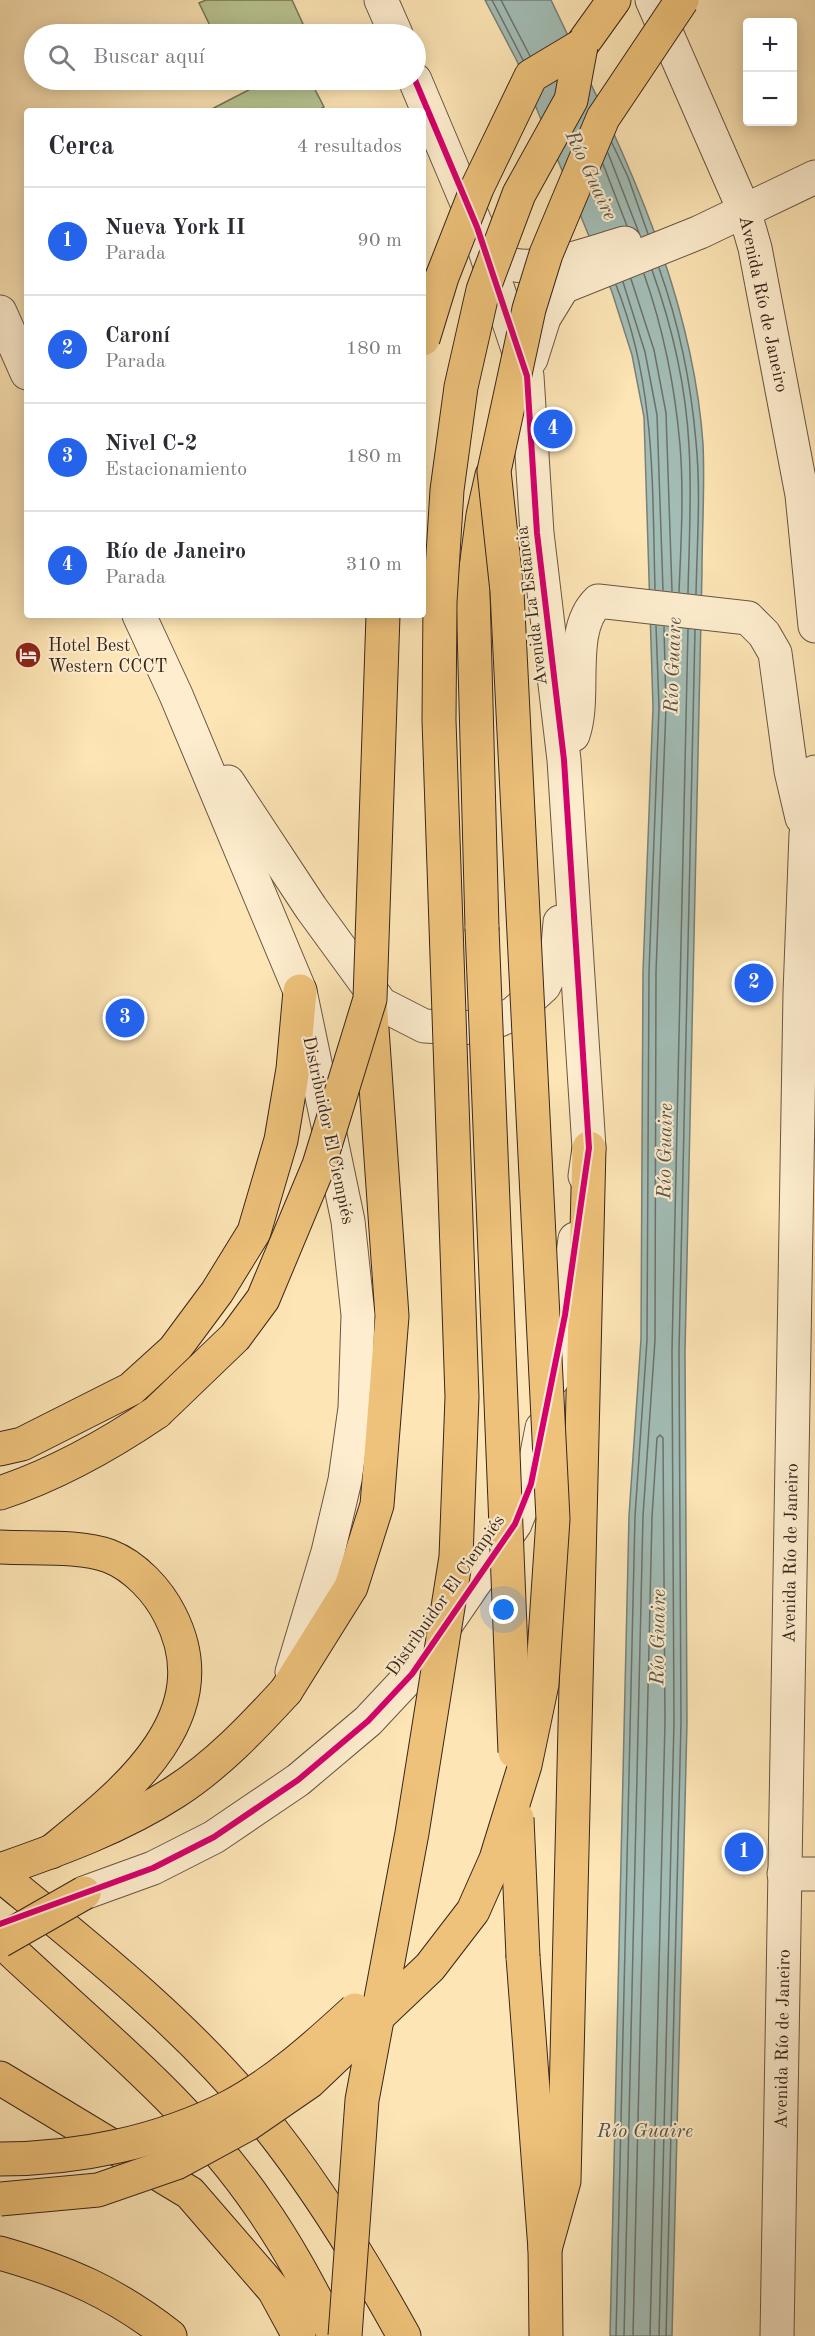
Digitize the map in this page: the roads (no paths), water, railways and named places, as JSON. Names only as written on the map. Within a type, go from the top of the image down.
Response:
[{"type":"main road","points":[[426,329],[442,277],[477,188],[531,76],[581,46],[614,0]]},
{"type":"main road","points":[[546,2336],[545,2249],[523,1957],[482,928],[473,591],[483,515],[524,330],[546,254],[603,118],[682,0]]},
{"type":"main road","points":[[345,2336],[362,2100],[412,1833],[456,1557],[462,1397],[439,720],[440,602],[446,501],[461,387],[483,290],[519,194],[571,100],[581,46]]},
{"type":"main road","points":[[0,2199],[98,2190],[176,2163],[248,2124],[309,2082],[430,1967],[473,1911],[496,1859],[521,1775],[542,1684],[553,1519],[532,1151],[507,591],[494,471]]},
{"type":"main road","points":[[286,1691],[351,1587],[377,1505],[392,1316],[370,999],[383,618]]},
{"type":"main road","points":[[0,1449],[22,1444],[131,1389],[174,1350],[217,1292],[254,1232],[281,1140],[293,1069],[300,991]]},
{"type":"main road","points":[[0,1493],[57,1471],[110,1444],[157,1412],[235,1337],[263,1299],[319,1165],[370,999]]},
{"type":"main road","points":[[545,2249],[564,2181],[589,1148]]},
{"type":"main road","points":[[0,1547],[92,1552],[110,1556],[139,1575],[164,1602],[174,1623],[183,1662],[183,1694],[165,1740],[114,1800],[51,1852]]},
{"type":"main road","name":"Distribuidor El Ciempiés","points":[[0,1870],[96,1834],[175,1792],[241,1739],[286,1691]]},
{"type":"main road","points":[[0,1875],[159,2009],[206,2055],[257,2112],[301,2171],[371,2277],[404,2336]]},
{"type":"main road","points":[[84,1893],[0,1940],[139,2068],[205,2138],[260,2205],[310,2286],[335,2336]]},
{"type":"main road","points":[[0,2159],[85,2152],[158,2136],[230,2106],[289,2066],[342,2021],[416,1952],[473,1911]]},
{"type":"main road","points":[[0,2078],[190,2193],[274,2290],[299,2336]]},
{"type":"main road","points":[[0,2253],[67,2274],[101,2289],[170,2336]]},
{"type":"street","points":[[381,0],[392,24]]},
{"type":"street","name":"Avenida Río de Janeiro","points":[[651,0],[744,210],[755,248],[802,495],[815,626]]},
{"type":"street","name":"Avenida La Estancia","points":[[419,90],[477,227],[527,376],[537,533],[564,760],[589,1148]]},
{"type":"street","points":[[477,227],[502,260],[519,267],[560,274],[700,232],[815,177]]},
{"type":"street","points":[[560,274],[744,210]]},
{"type":"street","points":[[527,376],[560,274]]},
{"type":"street","points":[[0,312],[24,366]]},
{"type":"street","points":[[0,347],[24,375]]},
{"type":"street","points":[[564,760],[578,719],[581,637],[590,609],[598,601],[748,618],[764,634],[775,652],[791,771],[806,834]]},
{"type":"street","points":[[140,618],[181,710],[311,908],[381,1004],[424,1026],[464,1028],[490,1024],[513,1014],[544,986],[558,958],[566,816]]},
{"type":"street","name":"Distribuidor El Ciempiés","points":[[181,710],[300,991],[348,1221],[357,1315],[355,1408],[345,1480],[328,1552],[286,1691]]},
{"type":"street","name":"Avenida Río de Janeiro","points":[[777,2336],[800,1874],[808,993],[806,834],[815,772]]},
{"type":"street","name":"Distribuidor El Ciempiés","points":[[84,1893],[153,1868],[214,1837],[298,1779],[368,1721],[412,1674],[487,1567],[515,1524],[531,1484],[565,1315],[589,1148]]},
{"type":"water","name":"Río Guaire","points":[[485,0],[551,0],[626,161],[668,271],[684,327],[696,385],[703,444],[704,492],[685,1351],[687,1722],[672,2336],[610,2336],[629,1516],[641,1339],[643,972],[653,707],[644,417],[632,355],[612,292],[517,61]]},
{"type":"place","name":"Río de Janeiro","points":[[553,429]]},
{"type":"place","name":"Hotel Best Western CCCT","points":[[28,655]]},
{"type":"place","name":"Caroní","points":[[754,983]]},
{"type":"place","name":"Nivel C-2","points":[[125,1018]]},
{"type":"place","name":"Nueva York II","points":[[744,1852]]}]
